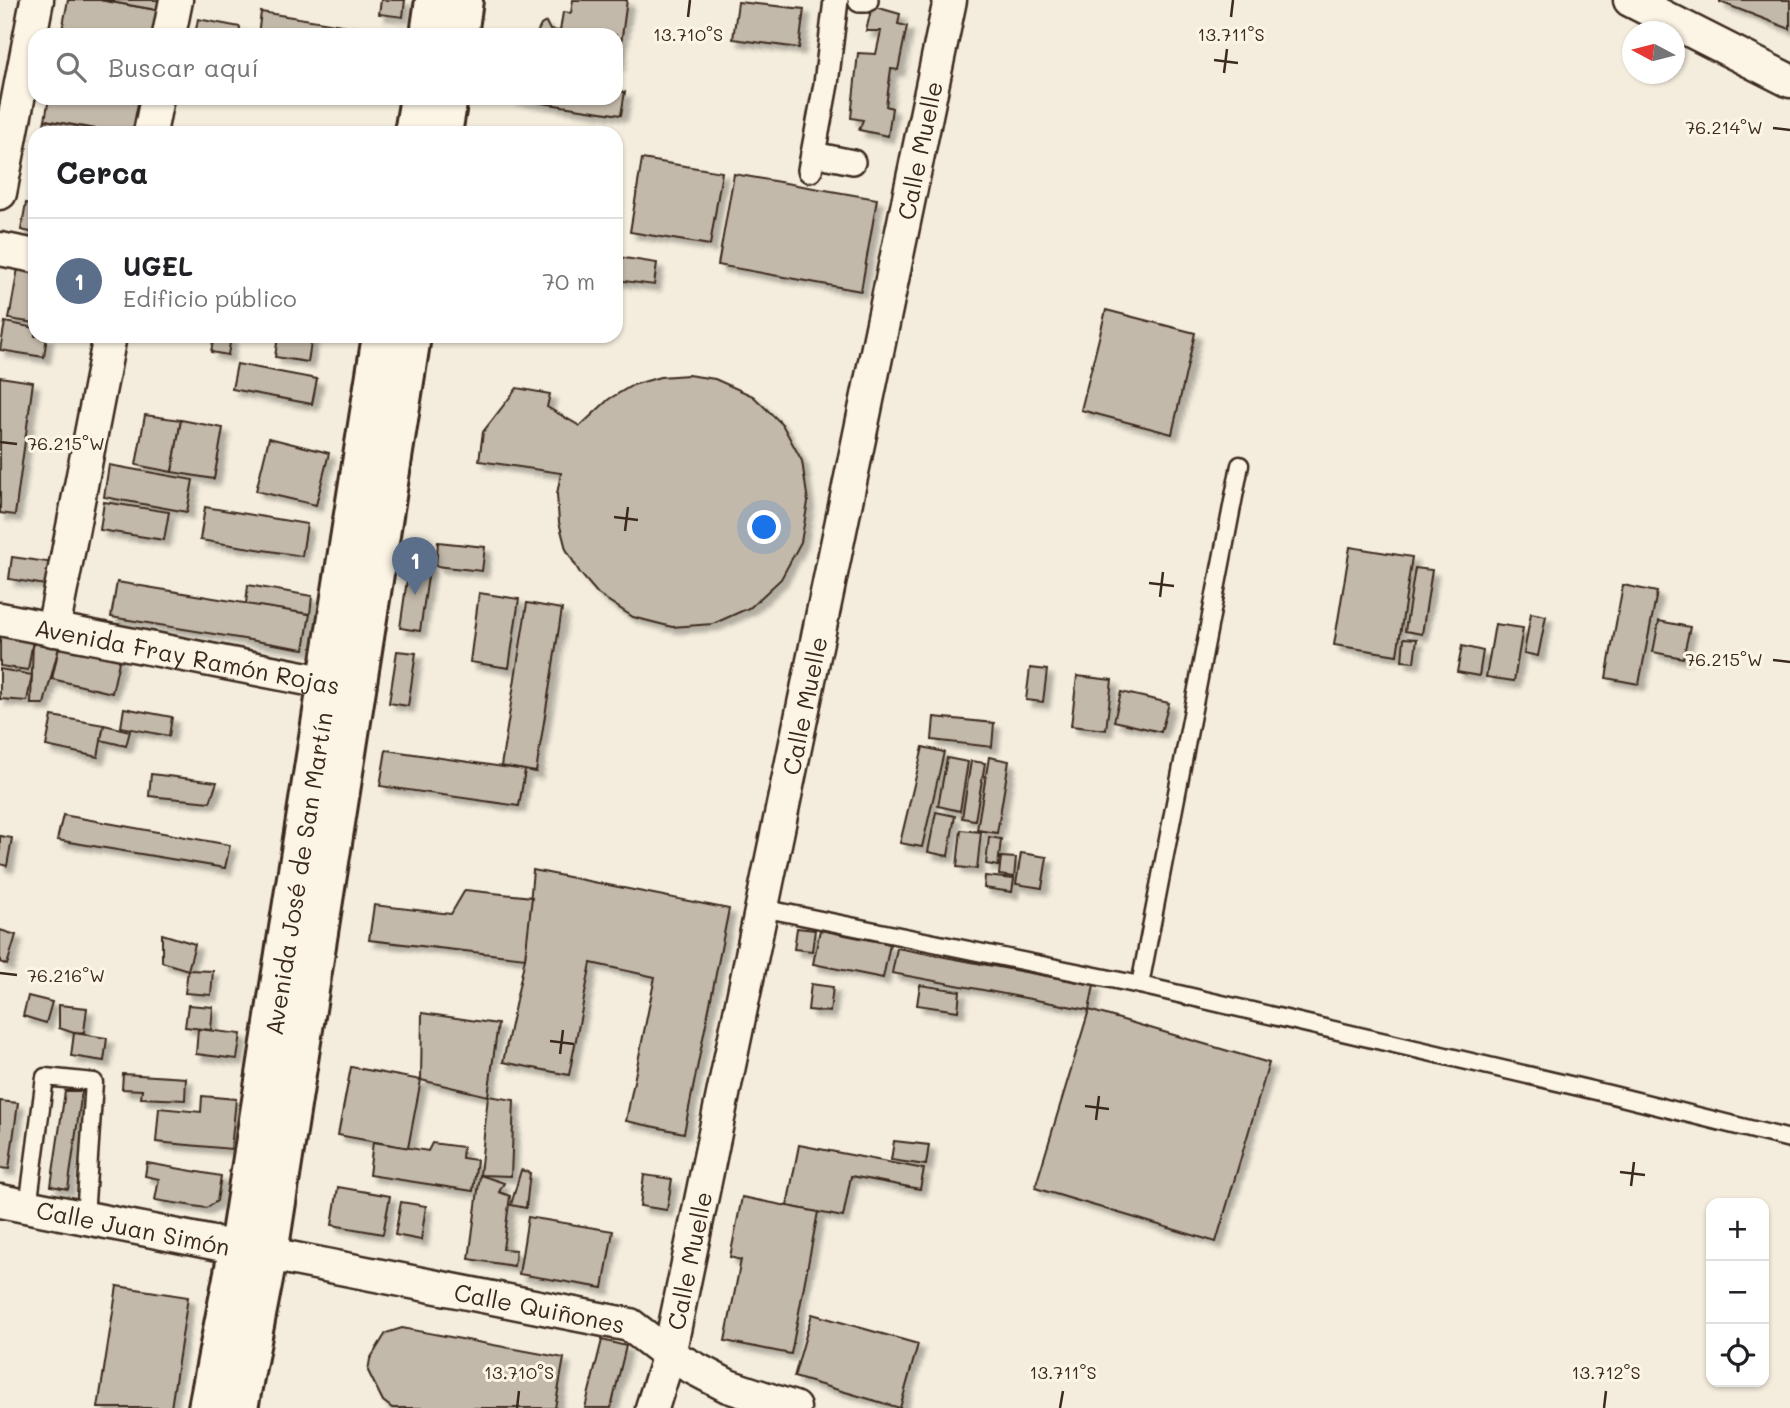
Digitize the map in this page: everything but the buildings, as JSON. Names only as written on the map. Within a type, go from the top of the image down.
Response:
[{"type":"main road","points":[[431,28],[435,0]]},
{"type":"main road","points":[[459,28],[463,0]]},
{"type":"main road","points":[[415,126],[419,105]]},
{"type":"main road","points":[[443,126],[447,105]]},
{"type":"main road","name":"Avenida José de San Martín","points":[[353,688],[381,343]]},
{"type":"main road","name":"Avenida José de San Martín","points":[[238,1408],[253,1250],[353,688],[410,343]]},
{"type":"main road","name":"Avenida José de San Martín","points":[[208,1408],[253,1250]]},
{"type":"street","points":[[31,28],[37,0]]},
{"type":"street","points":[[170,28],[176,0]]},
{"type":"street","points":[[836,0],[835,86],[812,162],[853,162]]},
{"type":"street","points":[[860,0],[866,0]]},
{"type":"street","name":"Calle Muelle","points":[[652,1408],[669,1355],[950,0]]},
{"type":"street","points":[[1630,0],[1670,10],[1790,81]]},
{"type":"street","points":[[1,182],[28,46]]},
{"type":"street","points":[[151,126],[155,105]]},
{"type":"street","points":[[0,249],[28,255]]},
{"type":"street","points":[[53,630],[109,343]]},
{"type":"street","name":"Avenida Fray Ramón Rojas","points":[[0,619],[353,688]]},
{"type":"street","name":"Calle Juan Simón","points":[[14,1204],[253,1250]]},
{"type":"street","name":"Calle Quiñones","points":[[253,1250],[630,1325],[669,1355],[728,1386],[794,1408]]},
{"type":"lane","points":[[1140,985],[1240,465]]},
{"type":"lane","points":[[762,908],[1140,985],[1790,1139]]},
{"type":"lane","points":[[14,1204],[45,1077],[94,1082],[85,1217]]},
{"type":"place","name":"UGEL","points":[[415,595]]}]
